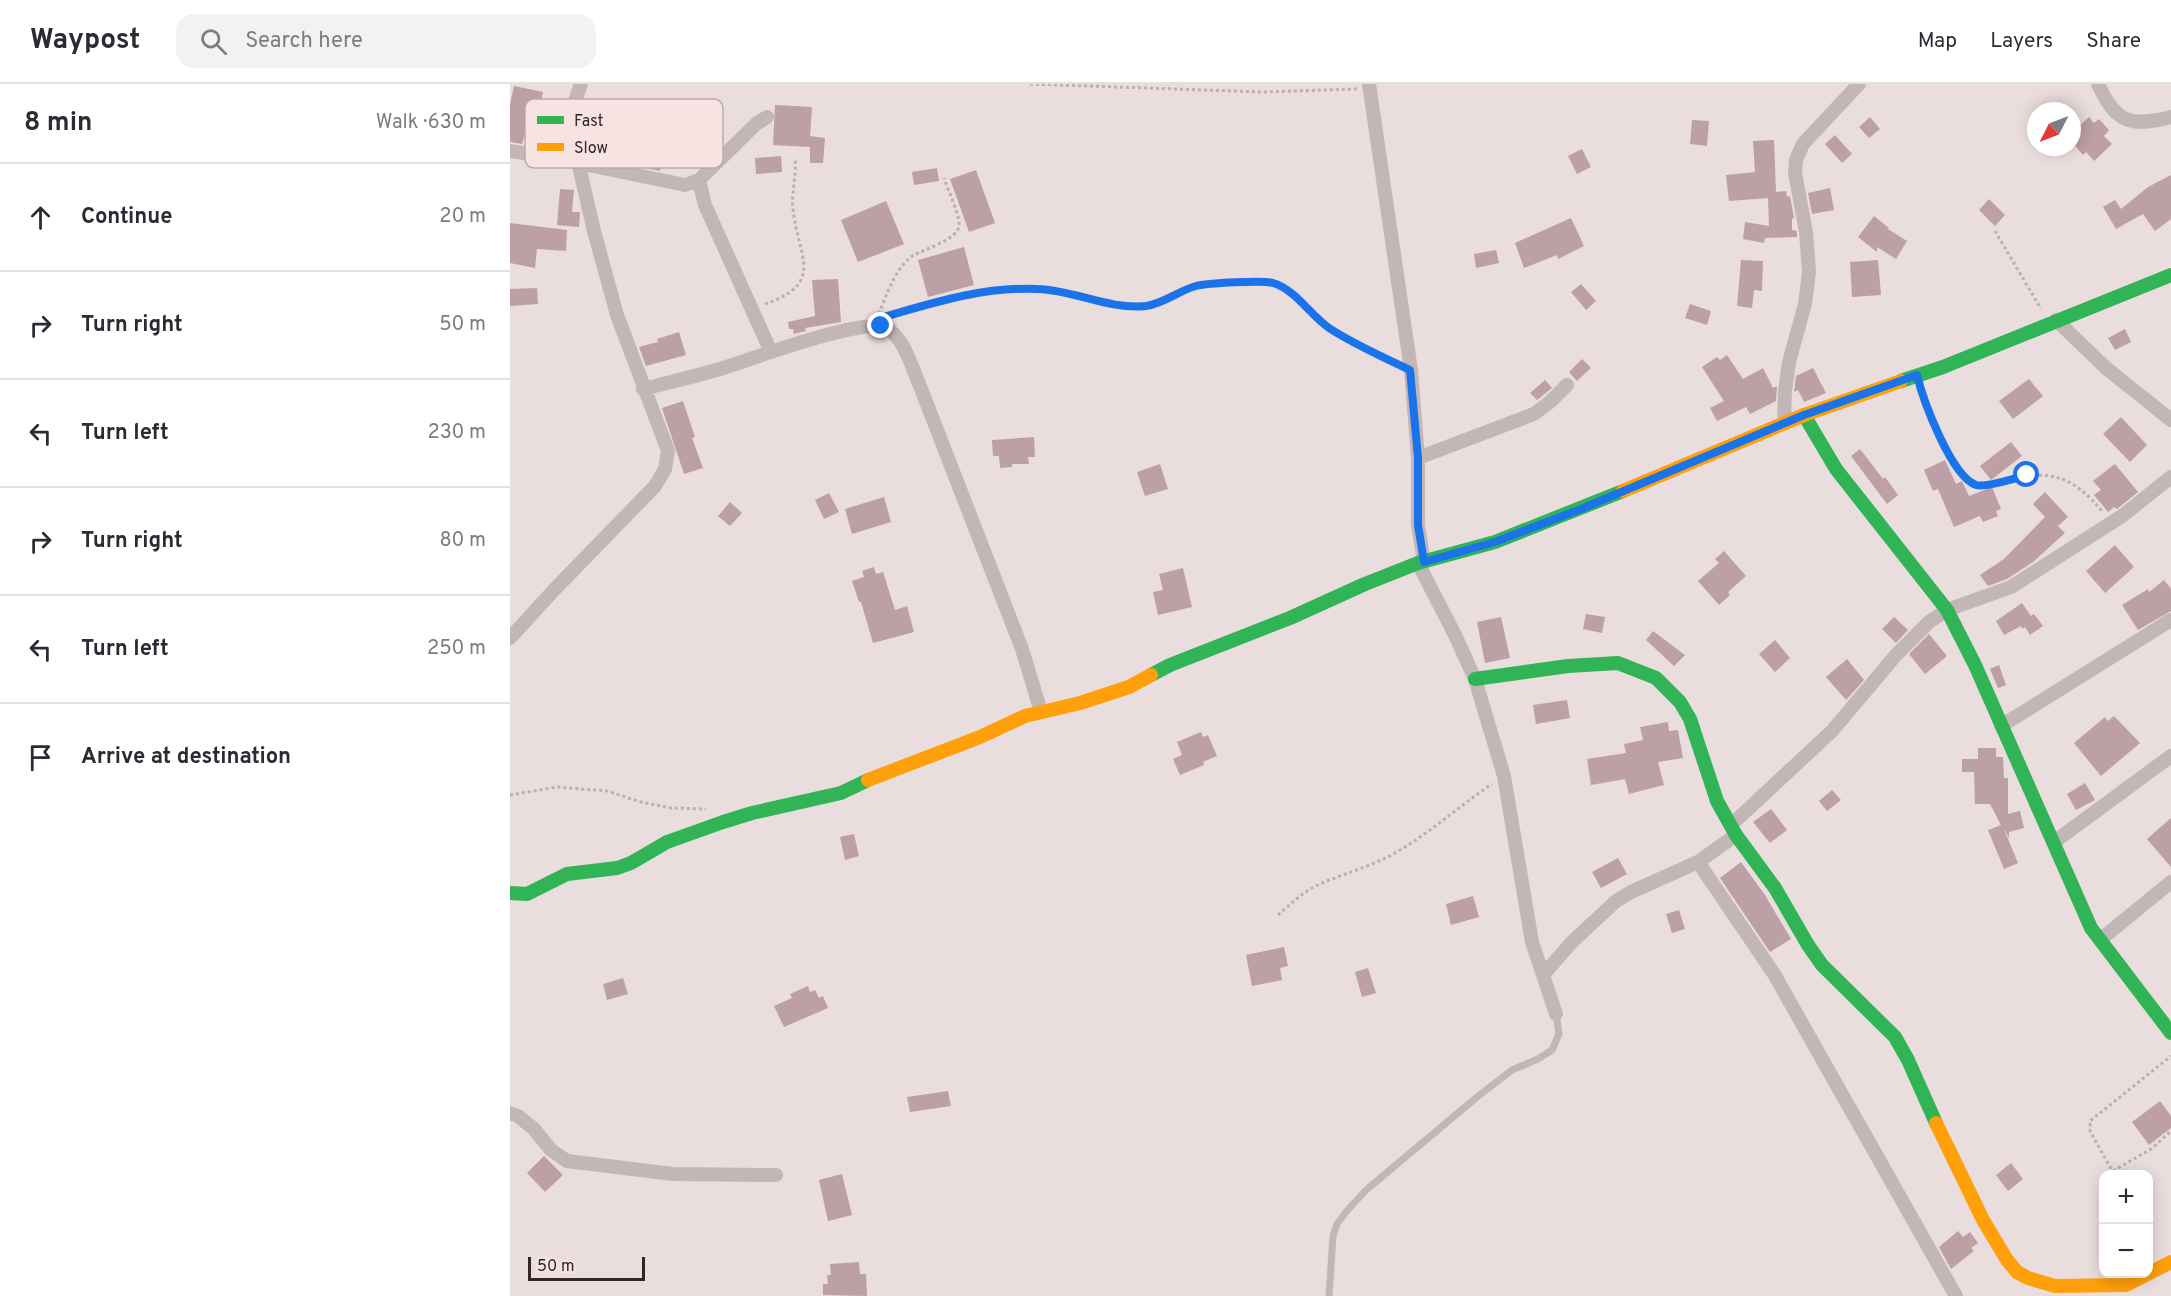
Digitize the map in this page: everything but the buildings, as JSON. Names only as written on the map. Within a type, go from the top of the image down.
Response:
[{"type":"street","points":[[576,99],[581,84]]},
{"type":"street","points":[[1784,423],[1788,372],[1805,304],[1809,272],[1806,232],[1794,173],[1796,160],[1803,144],[1859,84]]},
{"type":"street","points":[[2098,84],[2114,112],[2125,121],[2153,122],[2171,117]]},
{"type":"street","points":[[1370,86],[1410,370],[1418,458],[1418,525],[1421,562],[1475,679],[1504,776],[1532,942],[1556,1014]]},
{"type":"street","points":[[723,156],[766,117]]},
{"type":"street","points":[[510,151],[525,153]]},
{"type":"street","points":[[510,638],[655,486],[665,469],[668,451],[618,315],[594,231],[579,168]]},
{"type":"street","points":[[606,168],[685,185],[699,180],[711,168]]},
{"type":"street","points":[[699,180],[705,205],[771,352]]},
{"type":"street","points":[[511,894],[527,894],[567,874],[617,868],[631,863],[667,842],[723,822],[841,793],[881,774],[980,737],[1025,716],[1080,703],[1129,687],[1180,661],[1290,618],[1365,584],[1421,562],[1495,542],[1581,509],[1804,415],[1943,367],[2171,275]]},
{"type":"street","points":[[2053,322],[2106,369],[2171,420]]},
{"type":"street","points":[[644,388],[722,368],[819,337],[875,324],[888,329],[903,348],[920,386],[1022,649],[1041,712]]},
{"type":"street","points":[[1418,458],[1534,414],[1567,385]]},
{"type":"street","points":[[1804,415],[1836,469],[1947,610],[1975,665],[2091,928],[2171,1033]]},
{"type":"street","points":[[1543,975],[1586,928],[1616,901],[1698,862],[1734,830],[1832,731],[1896,655],[1929,622],[1947,610],[2011,587],[2112,523],[2171,477]]},
{"type":"street","points":[[2001,726],[2171,620]]},
{"type":"street","points":[[1475,679],[1569,666],[1618,663],[1656,678],[1680,702],[1690,719],[1709,780],[1734,830],[1775,888],[1822,965],[1895,1036],[1983,1220],[2007,1260],[2017,1272],[2035,1281],[2055,1286],[2126,1285],[2171,1262]]},
{"type":"street","points":[[2054,842],[2171,756]]},
{"type":"street","points":[[1698,862],[1774,974],[1956,1296]]},
{"type":"street","points":[[2100,940],[2171,882]]},
{"type":"street","points":[[510,1113],[518,1116],[534,1129],[551,1150],[567,1161],[673,1174],[776,1175]]},
{"type":"lane","points":[[1329,1296],[1334,1236],[1337,1224],[1346,1212],[1365,1191],[1477,1097],[1512,1070],[1552,1050],[1559,1035],[1556,1014]]},
{"type":"path","points":[[1030,84],[1263,92],[1370,86]]},
{"type":"path","points":[[752,308],[782,298],[798,285],[804,276],[804,261],[793,206],[797,174],[795,158]]},
{"type":"path","points":[[944,178],[958,217],[959,228],[955,235],[947,240],[930,246],[911,257],[900,269],[877,319],[937,302],[993,290],[1039,289],[1079,295],[1118,305],[1146,306],[1168,300],[1194,286],[1269,281],[1281,286],[1328,327],[1369,352],[1410,370]]},
{"type":"path","points":[[1995,231],[2053,322]]},
{"type":"path","points":[[1917,375],[1923,397],[1940,437],[1953,460],[1973,483],[1983,486],[2027,475],[2062,478],[2078,486],[2112,523]]},
{"type":"path","points":[[1278,915],[1305,892],[1393,854],[1418,839],[1504,776]]},
{"type":"path","points":[[510,795],[558,787],[607,791],[640,802],[671,808],[709,809]]},
{"type":"path","points":[[2111,1170],[2090,1131],[2090,1121],[2171,1056]]},
{"type":"path","points":[[2118,1170],[2151,1149],[2171,1131]]},
{"type":"traffic: fast","points":[[1901,381],[1943,367],[2171,275]]},
{"type":"traffic: fast","points":[[1804,415],[1836,469],[1947,610],[1975,665],[2091,928],[2171,1033]]},
{"type":"traffic: fast","points":[[1151,675],[1170,665],[1290,618],[1418,563],[1495,542],[1623,491]]},
{"type":"traffic: fast","points":[[1475,679],[1568,666],[1618,663],[1656,678],[1680,702],[1690,719],[1717,801],[1736,835],[1775,888],[1822,965],[1895,1037],[1908,1060],[1936,1123]]},
{"type":"traffic: fast","points":[[510,893],[527,894],[567,874],[617,868],[631,863],[667,842],[723,822],[752,813],[841,793],[868,780]]},
{"type":"traffic: slow","points":[[1623,491],[1804,415],[1901,381]]},
{"type":"traffic: slow","points":[[868,780],[980,737],[1025,716],[1080,703],[1129,687],[1151,675]]},
{"type":"traffic: slow","points":[[1936,1123],[1983,1220],[2007,1260],[2017,1272],[2028,1278],[2055,1286],[2126,1285],[2171,1262]]},
{"type":"route","points":[[881,326],[875,324],[877,319],[937,302],[993,290],[1039,289],[1079,295],[1118,305],[1146,306],[1168,300],[1194,286],[1269,281],[1281,286],[1328,327],[1369,352],[1410,370],[1418,458],[1418,525],[1424,562],[1495,542],[1581,509],[1804,415],[1917,375],[1923,397],[1940,437],[1965,476],[1977,486],[1983,486],[2027,475]]}]
